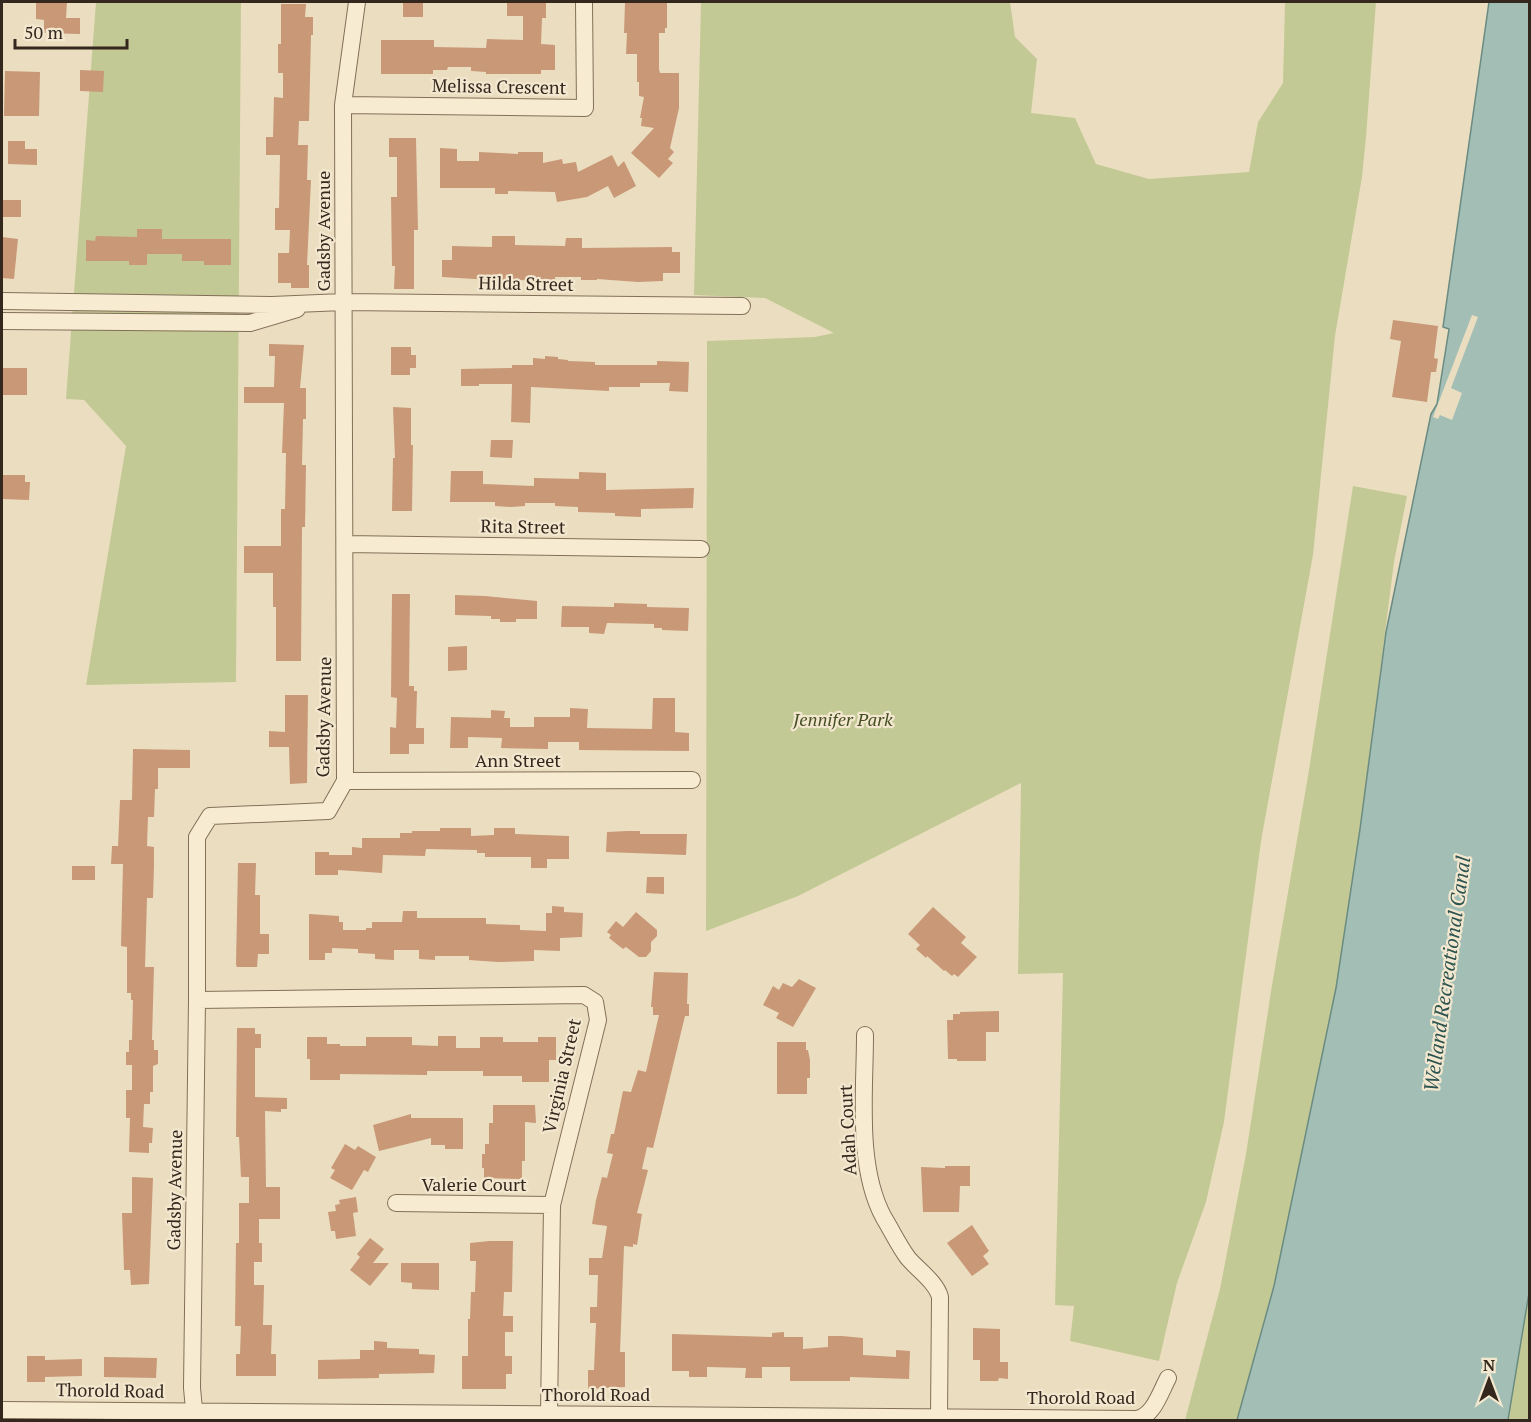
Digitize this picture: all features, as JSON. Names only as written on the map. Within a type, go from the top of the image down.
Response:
[{"type":"street","name":"Gadsby Avenue","points":[[195,1416],[192,1388],[197,1000],[196,837],[210,816],[328,811],[345,781],[343,105],[357,2]]},
{"type":"street","name":"Melissa Crescent","points":[[343,105],[585,108],[584,2]]},
{"type":"street","name":"Hilda Street","points":[[2,301],[742,306]]},
{"type":"street","name":"Hilda Street","points":[[2,321],[250,323],[291,312],[309,304]]},
{"type":"street","name":"Rita Street","points":[[345,544],[701,549]]},
{"type":"street","name":"Ann Street","points":[[345,781],[692,780]]},
{"type":"street","name":"Virginia Street","points":[[197,1000],[584,995],[595,1002],[597,1020],[552,1205],[549,1414]]},
{"type":"street","name":"Adah Court","points":[[865,1035],[865,1131],[872,1189],[882,1215],[898,1242],[940,1297],[939,1417]]},
{"type":"street","name":"Valerie Court","points":[[396,1203],[552,1205]]},
{"type":"street","name":"Thorold Road","points":[[2,1410],[195,1416],[368,1417],[549,1414],[689,1418],[1143,1418],[1152,1408],[1168,1378]]},
{"type":"green space","points":[[96,2],[241,2],[236,682],[86,685],[126,446],[84,400],[66,399]]},
{"type":"green space","name":"Jennifer Park","points":[[701,2],[1010,2],[1015,37],[1037,59],[1031,113],[1075,118],[1096,164],[1149,179],[1249,172],[1258,122],[1283,83],[1285,2],[1376,2],[1362,177],[1335,336],[1313,555],[1261,841],[1224,1122],[1206,1202],[1177,1283],[1159,1361],[1070,1341],[1074,1306],[1055,1305],[1063,973],[1018,974],[1021,783],[798,896],[706,931],[707,341],[815,337],[834,333],[765,298],[694,295]]},
{"type":"green space","points":[[1353,486],[1407,496],[1394,562],[1360,829],[1336,988],[1274,1286],[1237,1420],[1185,1420],[1220,1289],[1246,1154]]},
{"type":"green space","points":[[1529,1287],[1529,1420],[1508,1420]]},
{"type":"water","name":"Welland Recreational Canal","points":[[1489,2],[1529,2],[1530,1287],[1508,1420],[1237,1420],[1274,1286],[1336,988],[1386,632],[1431,414],[1437,404],[1449,329],[1443,327]]},
{"type":"pier","points":[[1472,315],[1478,317],[1451,388],[1462,393],[1452,420],[1440,415],[1438,419],[1433,417]]},
{"type":"building","points":[[67,2],[66,18],[80,18],[80,34],[44,33],[44,20],[36,19],[36,3]]},
{"type":"building","points":[[403,2],[423,2],[423,17],[403,17]]},
{"type":"building","points":[[507,2],[546,2],[546,18],[542,18],[541,44],[555,45],[555,70],[541,70],[541,74],[486,74],[486,72],[471,71],[471,67],[448,67],[447,70],[433,70],[433,74],[381,74],[381,40],[434,40],[434,47],[486,48],[487,39],[523,40],[523,16],[507,16]]},
{"type":"building","points":[[625,3],[667,3],[667,28],[665,28],[665,33],[659,33],[659,69],[660,73],[679,73],[679,108],[670,148],[674,152],[668,159],[673,163],[659,178],[631,153],[654,128],[641,126],[642,118],[640,118],[644,97],[639,96],[637,54],[626,54]]},
{"type":"building","points":[[281,4],[306,4],[305,17],[313,17],[309,121],[299,121],[298,145],[308,145],[307,180],[311,180],[307,265],[309,265],[309,288],[291,288],[291,283],[278,283],[278,253],[289,253],[290,230],[275,230],[275,208],[279,208],[280,155],[266,155],[266,137],[273,137],[274,97],[283,98],[283,73],[278,73]]},
{"type":"building","points":[[80,70],[104,71],[103,92],[80,91]]},
{"type":"building","points":[[5,71],[40,72],[39,116],[4,116]]},
{"type":"building","points":[[389,138],[416,138],[418,230],[414,230],[414,289],[394,289],[391,197],[397,197],[397,157],[389,157]]},
{"type":"building","points":[[8,141],[25,141],[25,149],[37,149],[37,165],[8,164]]},
{"type":"building","points":[[440,148],[457,149],[457,161],[479,161],[479,152],[518,154],[518,152],[543,152],[543,163],[562,159],[563,164],[576,162],[578,172],[612,155],[618,167],[624,161],[636,186],[614,198],[608,186],[587,197],[557,202],[555,192],[508,191],[508,194],[495,194],[495,188],[440,188]]},
{"type":"building","points":[[2,200],[21,200],[21,217],[2,217]]},
{"type":"building","points":[[137,229],[162,229],[162,239],[231,239],[231,265],[204,265],[204,261],[182,261],[182,254],[147,254],[147,265],[129,265],[129,261],[86,261],[86,240],[95,241],[96,236],[137,237]]},
{"type":"building","points":[[492,236],[515,236],[515,245],[565,246],[566,238],[582,238],[582,248],[672,247],[672,252],[680,252],[680,273],[663,273],[663,281],[638,282],[555,277],[555,281],[514,280],[514,283],[442,277],[442,260],[452,260],[452,246],[492,247]]},
{"type":"building","points":[[2,237],[18,239],[14,279],[2,278]]},
{"type":"building","points":[[1393,320],[1438,326],[1434,358],[1438,359],[1436,372],[1431,372],[1427,402],[1392,397],[1401,341],[1390,339]]},
{"type":"building","points":[[269,344],[304,345],[300,388],[306,388],[302,465],[306,465],[305,527],[302,527],[301,661],[276,661],[276,607],[273,607],[273,573],[244,573],[244,546],[281,546],[281,509],[285,509],[286,453],[282,453],[284,403],[244,403],[244,387],[274,387],[275,356],[269,356]]},
{"type":"building","points":[[391,347],[411,347],[411,355],[416,355],[416,368],[410,368],[410,375],[391,375]]},
{"type":"building","points":[[545,356],[568,361],[595,362],[595,365],[657,365],[657,361],[689,362],[688,392],[669,391],[670,383],[640,383],[640,387],[609,387],[609,391],[531,387],[530,423],[511,422],[512,384],[461,386],[461,369],[512,368],[512,365],[533,365],[533,358],[545,359]]},
{"type":"building","points":[[2,368],[27,368],[27,395],[2,395]]},
{"type":"building","points":[[393,407],[411,408],[412,511],[392,511],[393,458],[395,458]]},
{"type":"building","points":[[491,440],[513,440],[512,458],[490,457]]},
{"type":"building","points":[[451,471],[483,471],[483,484],[534,486],[534,478],[579,479],[579,472],[606,473],[606,490],[694,488],[693,508],[641,509],[641,517],[615,516],[615,513],[578,512],[578,507],[555,506],[555,503],[525,503],[525,506],[511,507],[495,506],[495,502],[450,502]]},
{"type":"building","points":[[2,475],[25,475],[25,482],[30,482],[29,500],[2,499]]},
{"type":"building","points":[[392,594],[410,594],[409,686],[414,686],[414,691],[417,691],[416,728],[424,728],[424,744],[409,744],[409,754],[390,754],[390,727],[396,728],[397,698],[391,697]]},
{"type":"building","points":[[455,595],[537,601],[537,619],[500,622],[500,619],[491,619],[491,616],[455,615]]},
{"type":"building","points":[[614,603],[689,608],[688,631],[662,630],[662,628],[654,628],[654,624],[607,623],[604,634],[589,633],[589,627],[561,627],[562,606],[614,607]]},
{"type":"building","points":[[467,646],[467,670],[448,671],[448,647]]},
{"type":"building","points":[[285,695],[308,695],[307,783],[290,784],[289,747],[269,747],[269,731],[285,732]]},
{"type":"building","points":[[653,698],[675,698],[675,732],[689,733],[689,751],[579,750],[579,742],[548,742],[548,749],[501,748],[502,738],[468,737],[468,748],[450,748],[451,717],[491,718],[491,710],[505,711],[504,718],[510,718],[510,727],[534,727],[534,717],[570,717],[570,708],[588,709],[587,728],[652,729]]},
{"type":"building","points":[[133,749],[190,750],[190,768],[158,768],[154,817],[148,817],[147,846],[154,847],[154,865],[153,898],[147,898],[145,967],[154,967],[152,1040],[154,1040],[154,1050],[158,1050],[158,1064],[153,1066],[153,1092],[150,1092],[150,1104],[144,1104],[143,1127],[153,1128],[149,1153],[129,1152],[130,1118],[126,1118],[126,1090],[132,1090],[132,1065],[126,1065],[126,1052],[129,1052],[129,1040],[132,1040],[133,1000],[131,1000],[131,993],[127,993],[127,947],[121,946],[123,864],[111,864],[112,846],[118,846],[120,800],[132,800]]},
{"type":"building","points":[[440,828],[471,828],[471,836],[494,835],[494,828],[515,828],[515,834],[569,836],[569,859],[547,859],[547,868],[531,868],[531,857],[485,857],[485,853],[477,853],[477,850],[426,849],[425,856],[383,855],[382,873],[338,870],[338,875],[315,875],[315,852],[329,852],[329,855],[352,855],[352,847],[362,848],[362,838],[400,838],[400,833],[440,831]]},
{"type":"building","points":[[640,831],[640,834],[687,834],[686,855],[606,852],[607,832]]},
{"type":"building","points":[[238,863],[256,863],[255,895],[260,895],[260,934],[269,934],[269,954],[258,954],[257,967],[237,967],[236,965]]},
{"type":"building","points":[[72,866],[95,866],[95,880],[72,880]]},
{"type":"building","points":[[647,877],[664,877],[664,894],[646,893]]},
{"type":"building","points":[[552,906],[564,907],[564,912],[583,913],[582,937],[560,938],[560,951],[534,950],[534,961],[469,960],[469,956],[435,956],[435,960],[419,959],[419,950],[394,950],[394,960],[375,959],[375,954],[358,953],[358,949],[332,948],[332,953],[325,953],[325,960],[309,960],[309,914],[339,916],[339,922],[343,922],[343,930],[366,930],[366,928],[372,928],[372,922],[402,922],[403,911],[417,911],[417,918],[486,918],[486,924],[520,925],[520,930],[546,931],[546,913],[552,913]]},
{"type":"building","points":[[933,907],[966,937],[961,943],[977,957],[958,977],[944,971],[927,956],[926,958],[916,949],[920,945],[908,934]]},
{"type":"building","points":[[636,912],[657,930],[657,936],[651,942],[651,951],[646,957],[639,957],[626,947],[623,949],[609,938],[611,935],[607,932],[616,921],[623,927]]},
{"type":"building","points":[[654,972],[688,973],[689,1016],[685,1016],[653,1148],[647,1147],[642,1169],[648,1170],[637,1213],[642,1214],[637,1245],[624,1246],[620,1352],[625,1352],[625,1387],[588,1389],[588,1370],[594,1370],[596,1323],[590,1323],[590,1307],[597,1307],[598,1275],[589,1275],[589,1258],[602,1258],[607,1226],[592,1224],[602,1177],[607,1178],[613,1154],[607,1153],[611,1134],[614,1134],[623,1091],[631,1092],[638,1070],[646,1072],[659,1015],[653,1015],[653,1007],[651,1007]]},
{"type":"building","points":[[799,979],[816,988],[793,1027],[776,1018],[779,1013],[763,1005],[773,986],[779,990],[783,983],[792,987]]},
{"type":"building","points":[[999,1011],[999,1032],[986,1032],[986,1061],[948,1059],[947,1020],[953,1020],[953,1014]]},
{"type":"building","points":[[237,1028],[255,1028],[255,1034],[261,1034],[261,1048],[255,1048],[255,1097],[287,1098],[287,1109],[281,1109],[281,1112],[265,1111],[266,1187],[280,1187],[280,1219],[259,1219],[262,1262],[254,1262],[254,1285],[264,1285],[263,1325],[272,1325],[271,1354],[276,1354],[276,1376],[236,1376],[236,1354],[240,1354],[241,1326],[235,1326],[239,1203],[249,1203],[249,1177],[241,1177],[239,1137],[236,1137]]},
{"type":"building","points":[[438,1036],[456,1036],[456,1048],[480,1048],[480,1037],[503,1037],[503,1042],[538,1042],[538,1037],[556,1037],[556,1060],[549,1060],[549,1082],[522,1082],[522,1076],[483,1076],[483,1071],[427,1071],[427,1075],[340,1074],[340,1080],[310,1080],[307,1037],[327,1037],[327,1044],[340,1044],[340,1046],[366,1046],[366,1037],[412,1037],[412,1045],[438,1046]]},
{"type":"building","points":[[777,1042],[806,1042],[810,1060],[807,1094],[777,1094]]},
{"type":"building","points":[[493,1105],[535,1105],[536,1123],[525,1122],[525,1161],[522,1161],[522,1179],[484,1178],[482,1154],[485,1154],[485,1144],[489,1144],[489,1123],[493,1123]]},
{"type":"building","points":[[411,1114],[411,1118],[463,1118],[463,1149],[445,1149],[445,1145],[431,1145],[431,1138],[379,1151],[373,1125]]},
{"type":"building","points":[[345,1144],[355,1150],[358,1146],[376,1157],[368,1172],[364,1170],[352,1190],[330,1178],[335,1170],[331,1168]]},
{"type":"building","points":[[945,1166],[970,1166],[970,1186],[960,1186],[959,1212],[923,1212],[921,1167],[945,1168]]},
{"type":"building","points":[[132,1177],[153,1178],[149,1284],[131,1285],[130,1270],[124,1270],[122,1213],[132,1213]]},
{"type":"building","points":[[356,1197],[358,1212],[353,1213],[356,1236],[336,1239],[335,1231],[331,1231],[328,1212],[336,1211],[335,1205],[340,1204],[339,1200]]},
{"type":"building","points":[[972,1225],[989,1251],[983,1256],[989,1264],[972,1276],[947,1243]]},
{"type":"building","points":[[370,1238],[384,1249],[373,1263],[389,1263],[370,1286],[350,1270],[360,1257],[357,1254]]},
{"type":"building","points":[[513,1241],[512,1292],[504,1292],[503,1316],[513,1316],[513,1332],[505,1332],[505,1356],[512,1356],[512,1374],[506,1374],[506,1389],[462,1389],[462,1356],[468,1356],[468,1319],[470,1319],[471,1292],[475,1292],[476,1261],[470,1261],[470,1243]]},
{"type":"building","points":[[401,1263],[439,1263],[439,1290],[412,1289],[412,1283],[401,1282]]},
{"type":"building","points":[[973,1328],[1000,1329],[1000,1362],[1008,1362],[1008,1379],[980,1381],[980,1360],[973,1360]]},
{"type":"building","points":[[784,1332],[784,1337],[803,1337],[803,1349],[828,1347],[828,1336],[842,1336],[863,1338],[863,1355],[896,1357],[896,1350],[910,1351],[909,1379],[850,1377],[850,1381],[790,1381],[790,1367],[762,1367],[762,1378],[745,1378],[746,1368],[707,1367],[707,1377],[689,1377],[689,1371],[672,1371],[672,1334],[772,1337],[772,1333]]},
{"type":"building","points":[[374,1341],[387,1342],[387,1348],[419,1349],[419,1354],[435,1355],[434,1373],[379,1374],[379,1378],[318,1379],[318,1360],[360,1359],[360,1350],[374,1350]]},
{"type":"building","points":[[27,1356],[45,1356],[45,1360],[82,1359],[82,1376],[45,1377],[45,1382],[27,1382]]},
{"type":"building","points":[[104,1357],[157,1358],[156,1378],[104,1377]]}]
